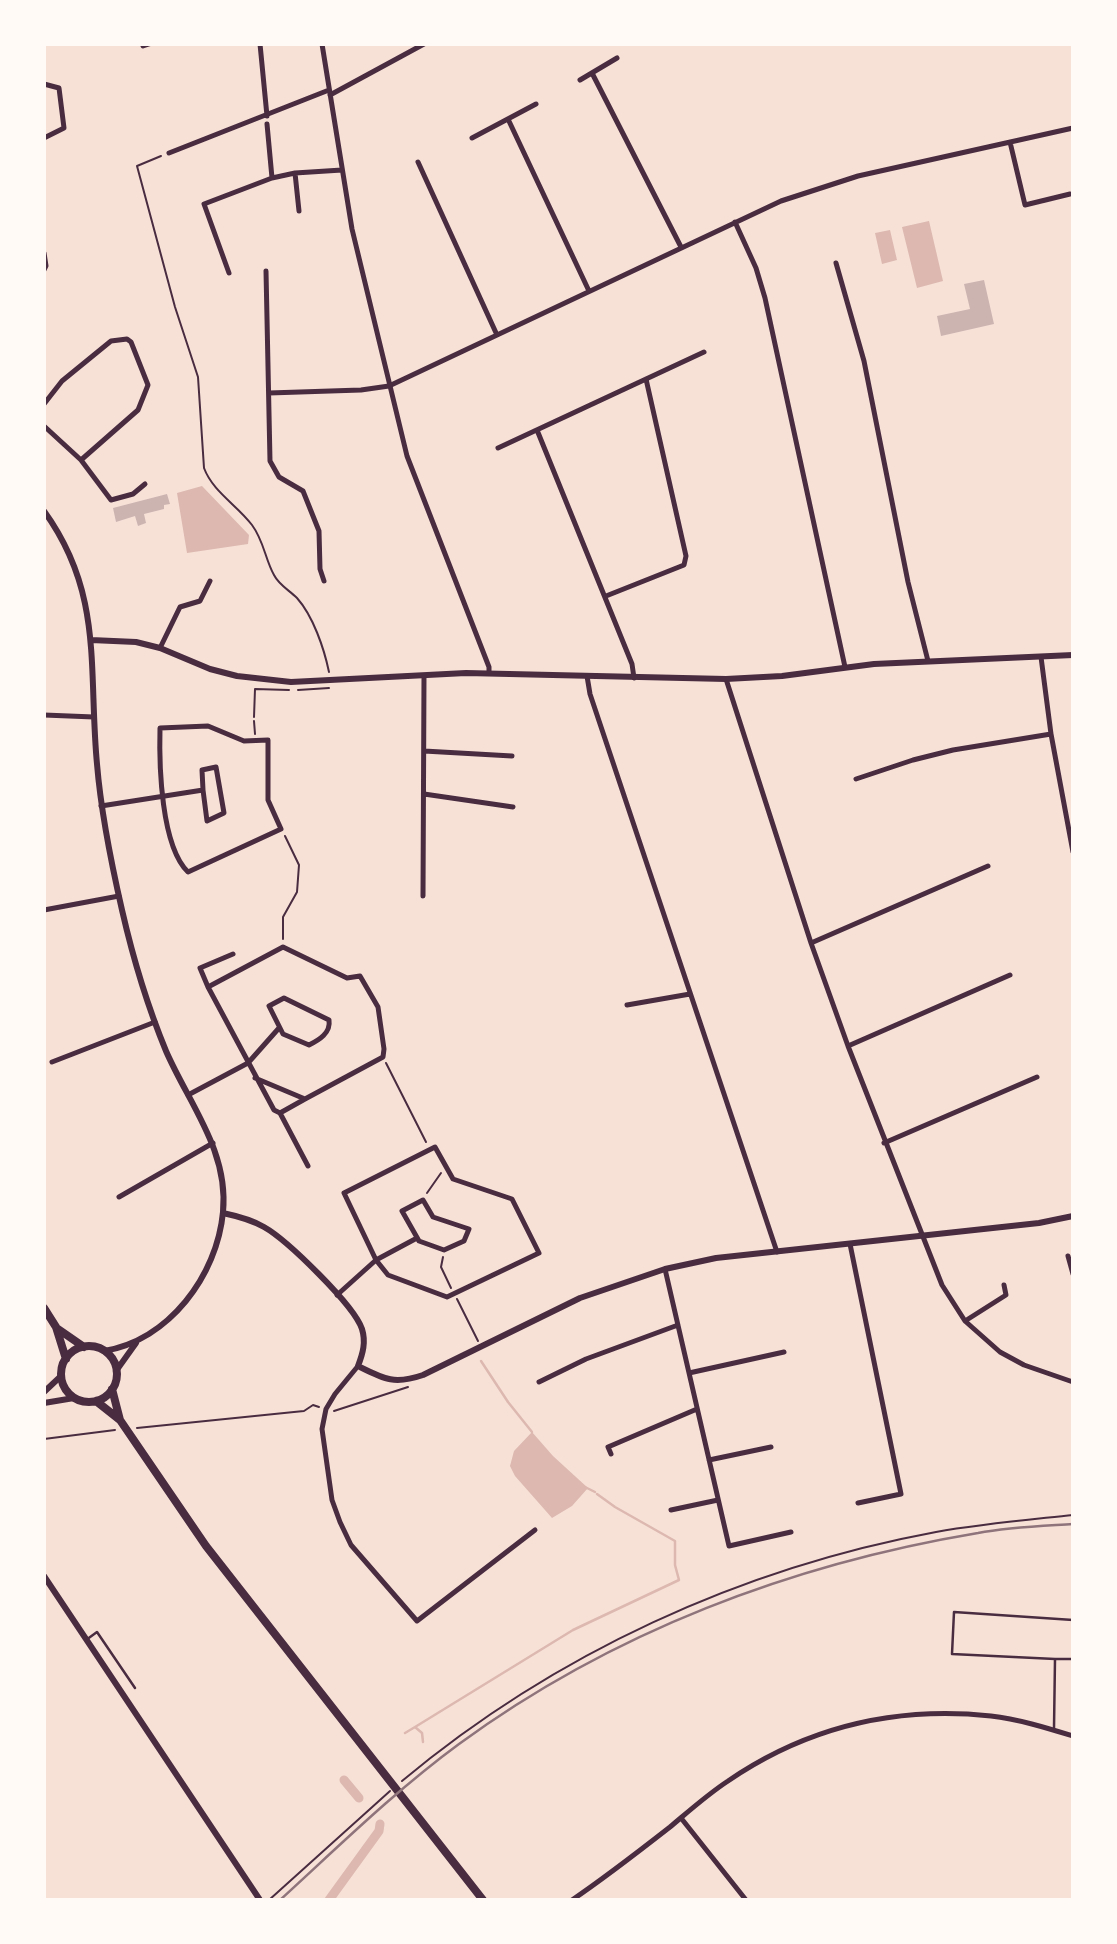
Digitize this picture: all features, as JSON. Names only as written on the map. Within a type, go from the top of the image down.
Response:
[{"type":"main road","points":[[44,1308],[56,1327],[66,1359]]},
{"type":"main road","points":[[56,1327],[84,1347]]},
{"type":"main road","points":[[112,1389],[96,1401],[74,1398],[65,1388],[61,1376],[66,1359],[74,1351],[95,1347],[113,1360],[116,1371],[112,1389],[120,1420]]},
{"type":"main road","points":[[96,1401],[120,1420],[206,1546],[483,1900]]},
{"type":"street","points":[[260,44],[267,116]]},
{"type":"street","points":[[322,44],[352,229],[407,456],[489,667],[489,673]]},
{"type":"street","points":[[169,153],[329,93],[424,44]]},
{"type":"street","points":[[580,80],[617,58]]},
{"type":"street","points":[[592,73],[681,247]]},
{"type":"street","points":[[44,84],[59,88],[64,128],[44,138]]},
{"type":"street","points":[[472,138],[536,104]]},
{"type":"street","points":[[508,119],[589,291]]},
{"type":"street","points":[[267,124],[272,178]]},
{"type":"street","points":[[269,393],[361,390],[389,386],[781,201],[858,176],[1073,128]]},
{"type":"street","points":[[1010,142],[1025,205],[1070,194]]},
{"type":"street","points":[[418,162],[497,335]]},
{"type":"street","points":[[229,273],[204,204],[272,178],[295,173],[342,170]]},
{"type":"street","points":[[295,173],[299,211]]},
{"type":"street","points":[[735,222],[765,298],[845,667]]},
{"type":"street","points":[[44,253],[44,270]]},
{"type":"street","points":[[836,263],[864,361],[908,582],[928,662]]},
{"type":"street","points":[[266,271],[270,461],[279,477],[303,491],[319,531],[320,569],[324,581]]},
{"type":"street","points":[[44,404],[62,381],[111,341],[127,339],[131,342],[148,384],[138,410],[81,460]]},
{"type":"street","points":[[498,448],[704,352]]},
{"type":"street","points":[[606,596],[684,565],[686,556],[646,379]]},
{"type":"street","points":[[44,426],[81,460],[111,500],[132,494],[145,484]]},
{"type":"street","points":[[537,430],[606,596],[632,664],[634,678]]},
{"type":"street","points":[[44,511],[58,531],[80,579],[87,605],[101,806],[139,977],[155,1022],[213,1143],[223,1186],[223,1213],[218,1241],[201,1280],[186,1301],[166,1321],[138,1342],[116,1371]]},
{"type":"street","points":[[160,648],[180,607],[201,601],[209,581]]},
{"type":"street","points":[[91,640],[136,642],[160,648],[237,677],[290,682],[489,673],[726,679],[782,676],[845,667],[1073,655]]},
{"type":"street","points":[[1041,657],[1051,734],[1073,852]]},
{"type":"street","points":[[423,897],[424,676]]},
{"type":"street","points":[[587,676],[594,707],[777,1252]]},
{"type":"street","points":[[726,679],[811,943],[884,1143],[942,1285],[965,1321],[1000,1352],[1073,1382]]},
{"type":"street","points":[[44,715],[94,717]]},
{"type":"street","points":[[208,726],[244,741],[255,741],[268,740],[268,800],[281,829],[188,872],[180,865],[172,848],[163,797],[160,728],[208,726]]},
{"type":"street","points":[[856,779],[953,750],[1051,734]]},
{"type":"street","points":[[424,751],[512,756]]},
{"type":"street","points":[[216,767],[224,813],[207,821],[204,800],[203,790],[202,770],[216,767]]},
{"type":"street","points":[[101,806],[203,790]]},
{"type":"street","points":[[424,794],[513,807]]},
{"type":"street","points":[[811,943],[988,866]]},
{"type":"street","points":[[44,910],[119,896]]},
{"type":"street","points":[[208,987],[283,947],[347,978],[360,976],[378,1007],[383,1057],[280,1113]]},
{"type":"street","points":[[233,954],[200,968],[255,1078],[274,1110],[280,1113],[307,1166]]},
{"type":"street","points":[[848,1046],[1010,975]]},
{"type":"street","points":[[627,1005],[690,994]]},
{"type":"street","points":[[284,998],[329,1020],[330,1024],[322,1038],[309,1045],[283,1034],[279,1028],[269,1006],[284,998]]},
{"type":"street","points":[[52,1062],[155,1022]]},
{"type":"street","points":[[188,1095],[248,1063],[279,1028]]},
{"type":"street","points":[[884,1143],[1037,1077]]},
{"type":"street","points":[[255,1078],[305,1099]]},
{"type":"street","points":[[119,1197],[213,1143]]},
{"type":"street","points":[[435,1147],[453,1179],[512,1199],[539,1253],[447,1297],[388,1275],[376,1260],[344,1193],[430,1149],[435,1147]]},
{"type":"street","points":[[424,1200],[433,1217],[469,1229],[464,1241],[444,1250],[417,1238],[402,1211],[424,1200]]},
{"type":"street","points":[[223,1213],[247,1219],[274,1234],[355,1314],[365,1347],[358,1366],[326,1409],[322,1429],[332,1500],[351,1545],[417,1621],[535,1530]]},
{"type":"street","points":[[358,1366],[391,1381],[406,1381],[580,1298],[665,1269],[716,1258],[1039,1223],[1073,1216]]},
{"type":"street","points":[[338,1295],[376,1260],[417,1238]]},
{"type":"street","points":[[850,1244],[901,1494],[858,1503]]},
{"type":"street","points":[[1068,1256],[1073,1274]]},
{"type":"street","points":[[665,1269],[729,1546],[791,1532]]},
{"type":"street","points":[[965,1321],[1006,1295],[1004,1284]]},
{"type":"street","points":[[539,1382],[586,1359],[678,1325]]},
{"type":"street","points":[[104,1351],[138,1342]]},
{"type":"street","points":[[689,1373],[784,1352]]},
{"type":"street","points":[[44,1392],[61,1376]]},
{"type":"street","points":[[44,1404],[74,1398]]},
{"type":"street","points":[[611,1454],[608,1447],[697,1409]]},
{"type":"street","points":[[709,1460],[771,1447]]},
{"type":"street","points":[[671,1510],[718,1500]]},
{"type":"street","points":[[44,1576],[259,1899]]},
{"type":"street","points":[[572,1900],[726,1782],[797,1742],[855,1724],[907,1714],[953,1713],[994,1716],[1073,1736]]},
{"type":"street","points":[[681,1818],[746,1900]]},
{"type":"lane","points":[[1073,1620],[954,1612],[953,1654],[1073,1659]]},
{"type":"lane","points":[[86,1640],[97,1632],[135,1688]]},
{"type":"lane","points":[[1054,1730],[1055,1658]]},
{"type":"path","points":[[169,153],[137,166],[175,307],[198,377],[204,468],[208,479],[252,525],[262,541],[273,574],[280,584],[303,606],[324,653],[330,680],[329,690]]},
{"type":"path","points":[[254,717],[255,689]]},
{"type":"path","points":[[254,721],[255,741]]},
{"type":"path","points":[[281,829],[299,865],[298,892],[283,917],[283,947]]},
{"type":"path","points":[[383,1057],[430,1149]]},
{"type":"path","points":[[424,1200],[429,1188],[447,1169]]},
{"type":"path","points":[[136,1428],[304,1411],[313,1405],[337,1412],[412,1385]]},
{"type":"path","points":[[44,1439],[115,1430]]},
{"type":"path","points":[[269,1900],[366,1811],[449,1743],[510,1700],[568,1666],[668,1615],[758,1580],[854,1551],[974,1526],[1073,1516]]},
{"type":"shaded area","points":[[929,221],[943,281],[917,288],[902,227]]},
{"type":"shaded area","points":[[890,230],[897,260],[882,264],[875,233]]},
{"type":"shaded area","points":[[202,486],[249,535],[248,544],[187,553],[177,493]]},
{"type":"shaded area","points":[[532,1432],[553,1456],[588,1488],[572,1506],[552,1518],[515,1476],[510,1466],[514,1451]]},
{"type":"building","points":[[984,280],[994,324],[941,336],[937,316],[970,309],[964,284]]},
{"type":"building","points":[[167,494],[170,504],[164,505],[164,509],[144,514],[146,523],[138,526],[135,516],[116,522],[113,508]]},
{"type":"waterway","points":[[481,1361],[532,1432]]},
{"type":"waterway","points":[[585,1487],[595,1492]]},
{"type":"waterway","points":[[415,1727],[573,1630],[679,1580],[675,1565],[675,1541],[597,1494]]},
{"type":"waterway","points":[[405,1733],[415,1727],[422,1733],[423,1742]]},
{"type":"waterway","points":[[344,1780],[359,1798]]},
{"type":"waterway","points":[[329,1900],[379,1831],[380,1824]]},
{"type":"railway","points":[[280,1900],[390,1800],[459,1744],[578,1668],[641,1636],[706,1608],[840,1563],[909,1546],[990,1531],[1073,1524]]}]
